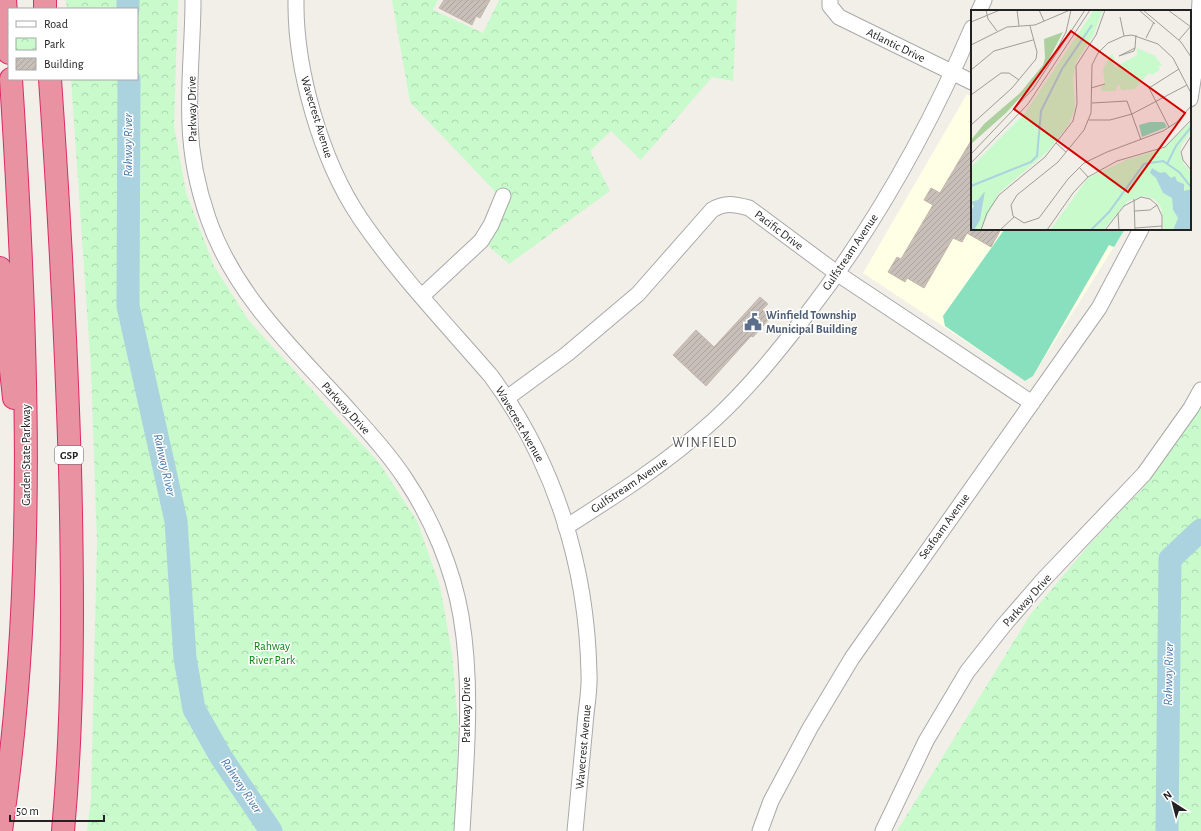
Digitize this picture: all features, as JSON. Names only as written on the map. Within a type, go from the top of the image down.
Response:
[{"type":"highway","points":[[6,0],[8,35]]},
{"type":"highway","name":"Garden State Parkway","points":[[1,831],[16,694],[24,549],[27,456],[26,364],[22,259],[11,80]]},
{"type":"highway","name":"GSP","points":[[50,80],[62,278],[72,546],[69,726],[63,831]]},
{"type":"highway","points":[[0,268],[18,435],[24,549]]},
{"type":"street","name":"Parkway Drive","points":[[193,0],[190,124],[194,160],[202,198],[219,245],[241,286],[256,307],[373,437],[406,480],[432,527],[453,584],[461,615],[467,684],[468,733],[462,831]]},
{"type":"street","name":"Wavecrest Avenue","points":[[296,0],[296,23],[300,60],[319,133],[333,168],[359,217],[422,296],[508,398],[546,468],[566,527],[573,552],[583,604],[589,676],[575,831]]},
{"type":"street","name":"Atlantic Drive","points":[[830,0],[830,6],[839,17],[971,82]]},
{"type":"street","points":[[979,10],[984,0]]},
{"type":"street","points":[[1191,93],[1197,55],[1200,0]]},
{"type":"street","name":"Gulfstream Avenue","points":[[566,527],[635,483],[676,453],[714,421],[774,357],[838,274],[883,203],[927,125],[953,73],[971,30]]},
{"type":"street","points":[[422,296],[481,241],[491,225],[503,196]]},
{"type":"street","name":"Pacific Drive","points":[[508,398],[567,354],[638,294],[712,210],[722,205],[734,204],[748,208],[838,274],[1032,403]]},
{"type":"street","name":"Seafoam Avenue","points":[[760,831],[771,801],[810,728],[852,658],[1099,308],[1140,230]]},
{"type":"street","name":"Parkway Drive","points":[[883,831],[926,741],[967,672],[1004,625],[1043,580],[1144,474],[1187,414],[1201,390]]},
{"type":"shaded area","points":[[967,94],[971,96],[971,230],[1124,230],[1033,376],[1025,381],[863,273]]},
{"type":"green space","name":"Rahway River Park","points":[[66,0],[178,0],[174,126],[186,192],[214,266],[249,321],[380,464],[417,521],[440,586],[452,653],[458,724],[455,831],[87,831],[91,798],[97,542],[91,369],[71,80],[138,80],[138,8],[67,8]]},
{"type":"green space","points":[[392,0],[438,0],[433,10],[483,33],[499,0],[737,0],[733,81],[712,77],[641,160],[611,131],[590,151],[610,191],[509,264],[486,244],[507,204],[410,102]]},
{"type":"green space","points":[[1004,230],[1124,230],[1114,247],[1109,245],[1033,376],[1025,381],[945,326],[943,316]]},
{"type":"green space","points":[[1201,402],[1201,831],[897,831],[1030,615],[1089,545],[1143,488],[1186,428]]},
{"type":"building","points":[[444,0],[490,0],[480,18],[476,16],[472,25],[439,8]]},
{"type":"building","points":[[971,141],[971,230],[1000,230],[991,247],[967,233],[962,242],[953,238],[924,288],[907,278],[905,282],[888,272],[897,257],[901,259],[933,205],[924,200],[931,188],[940,193]]},
{"type":"building","points":[[760,297],[768,304],[762,310],[771,317],[753,337],[751,336],[706,386],[673,355],[696,330],[714,347]]},
{"type":"waterway","name":"Rahway River","points":[[128,0],[128,8]]},
{"type":"waterway","name":"Rahway River","points":[[129,80],[128,306],[176,521],[185,658],[194,709],[221,757],[271,831]]},
{"type":"waterway","name":"Rahway River","points":[[1167,831],[1170,559],[1201,530]]},
{"type":"place","name":"Winfield Township Municipal Building","points":[[753,322]]},
{"type":"district","name":"WINFIELD","points":[[705,443]]}]
